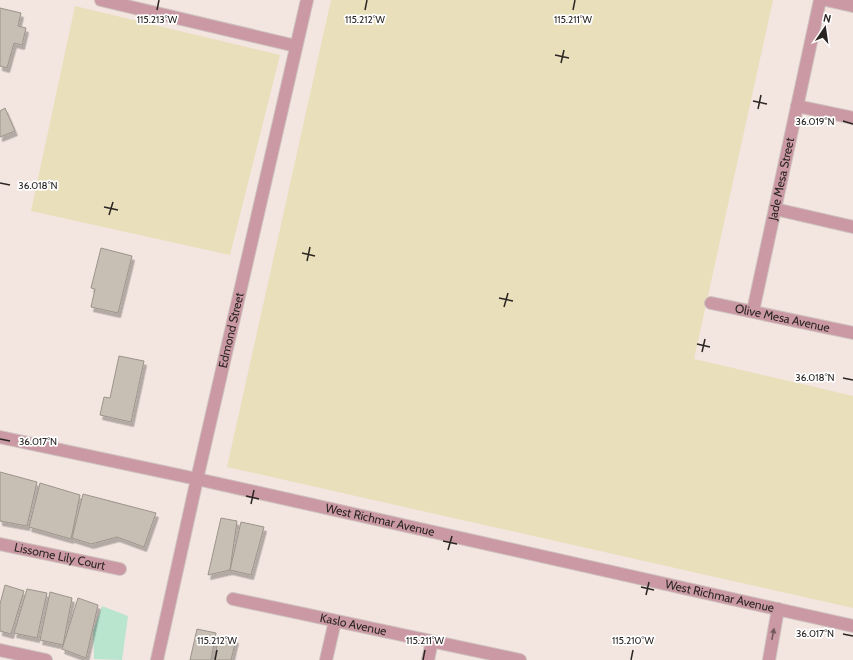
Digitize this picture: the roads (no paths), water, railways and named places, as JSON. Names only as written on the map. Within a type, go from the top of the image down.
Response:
[{"type":"street","points":[[101,0],[296,46]]},
{"type":"street","name":"Edmond Street","points":[[157,660],[307,0]]},
{"type":"street","name":"Jade Mesa Street","points":[[753,311],[820,0]]},
{"type":"street","points":[[826,0],[853,6]]},
{"type":"street","points":[[797,106],[853,118]]},
{"type":"street","points":[[775,209],[853,226]]},
{"type":"street","name":"Olive Mesa Avenue","points":[[711,303],[853,334]]},
{"type":"street","name":"West Richmar Avenue","points":[[0,437],[197,479],[853,626]]},
{"type":"street","name":"Lissome Lily Court","points":[[0,544],[120,569]]},
{"type":"street","name":"Kaslo Avenue","points":[[233,600],[520,660]]},
{"type":"street","points":[[768,660],[778,609]]},
{"type":"street","points":[[326,660],[335,621]]},
{"type":"street","points":[[428,660],[432,641]]},
{"type":"street","points":[[0,650],[40,659]]}]
